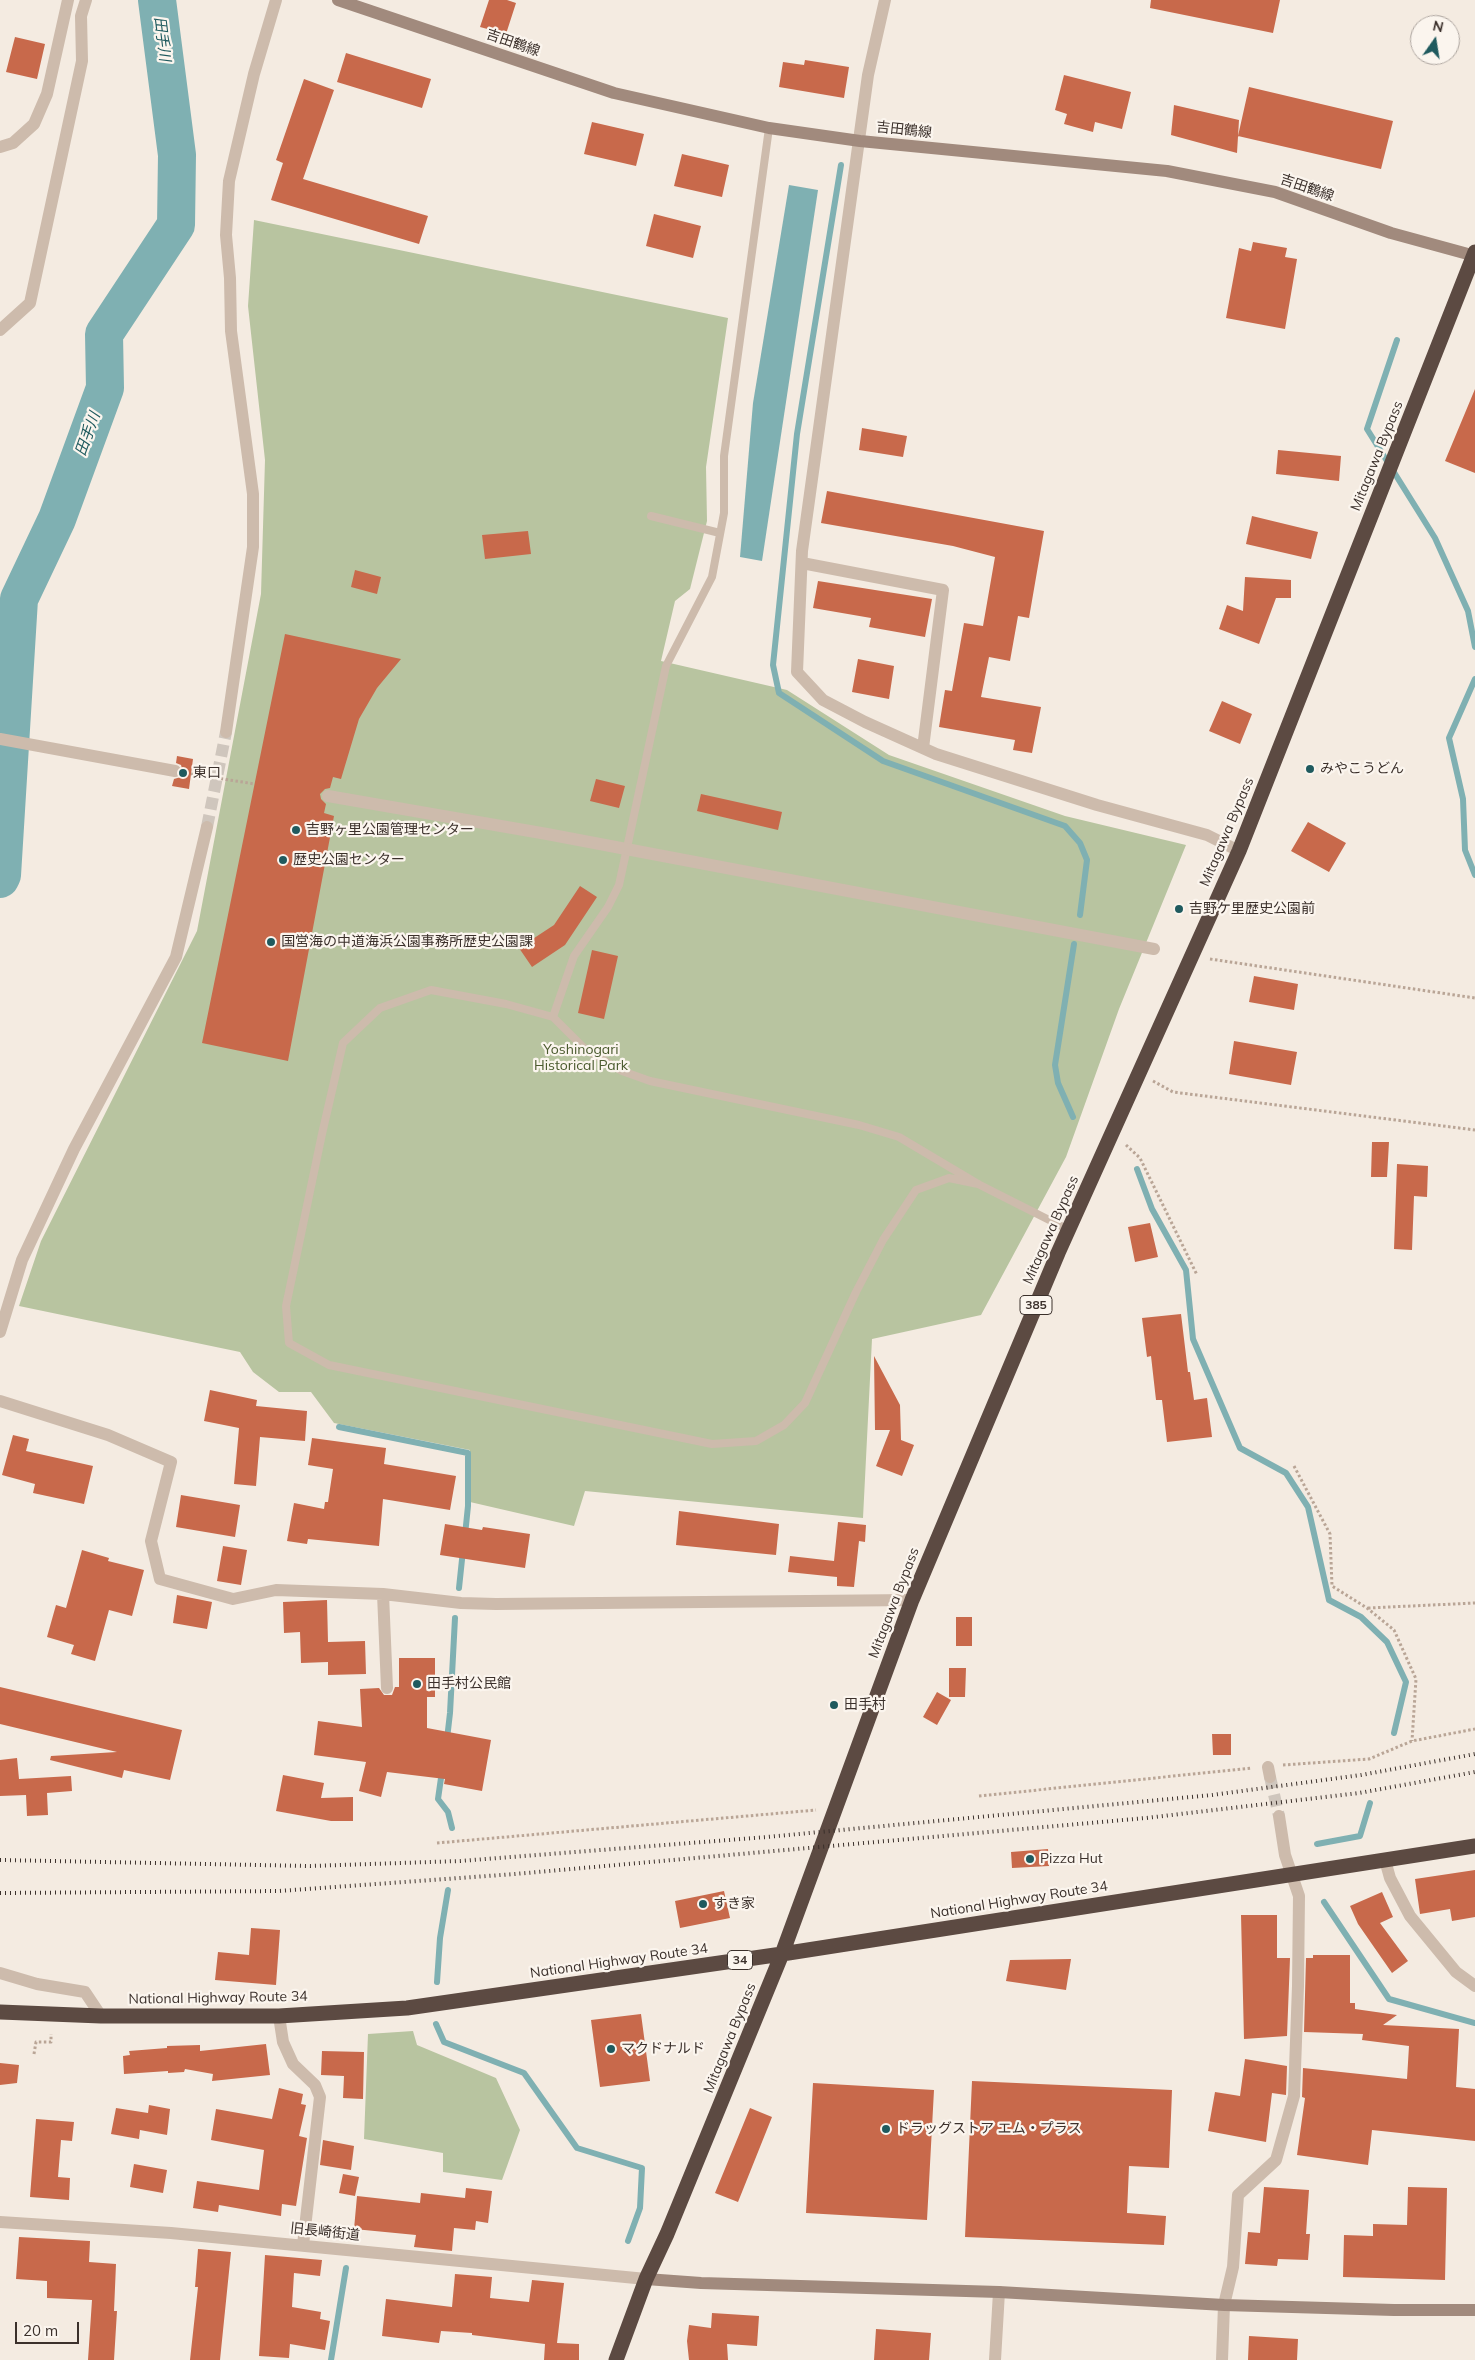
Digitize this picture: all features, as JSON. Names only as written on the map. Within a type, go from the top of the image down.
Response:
[{"type":"highway","name":"Mitagawa Bypass","points":[[616,2360],[646,2279],[671,2225],[782,1954],[912,1600],[1069,1230],[1239,851],[1474,255]]},
{"type":"highway","name":"National Highway Route 34","points":[[0,2012],[101,2016],[279,2016],[407,2008],[782,1954],[1475,1846]]},
{"type":"main road","name":"吉田鶴線","points":[[338,0],[614,93],[769,128],[860,141],[1167,171],[1275,192],[1391,234],[1474,255]]},
{"type":"main road","points":[[646,2279],[701,2283],[999,2292],[1224,2305],[1394,2310],[1475,2310]]},
{"type":"street","points":[[0,147],[13,143],[34,124],[41,109],[47,94],[68,0]]},
{"type":"street","points":[[0,330],[30,303],[82,61],[81,16],[86,0]]},
{"type":"street","points":[[226,732],[253,547],[253,494],[231,331],[230,278],[226,235],[230,181],[254,74],[276,0]]},
{"type":"street","points":[[884,0],[868,75],[802,563],[797,672],[823,700],[865,722],[923,748],[1097,805],[1207,835],[1239,851]]},
{"type":"street","points":[[802,563],[943,590],[923,748]]},
{"type":"street","points":[[0,739],[175,771]]},
{"type":"street","points":[[328,796],[548,834],[1154,949]]},
{"type":"street","points":[[0,1332],[26,1252],[74,1148],[176,957],[208,828]]},
{"type":"street","points":[[0,1401],[108,1435],[171,1462],[151,1541],[160,1579],[233,1599],[276,1590],[383,1594],[461,1603],[496,1604],[912,1600]]},
{"type":"street","points":[[383,1594],[387,1688]]},
{"type":"street","points":[[1222,2360],[1224,2305],[1233,2267],[1238,2195],[1276,2160],[1294,2096],[1299,1896],[1285,1855],[1279,1816]]},
{"type":"street","points":[[1385,1860],[1390,1878],[1410,1916],[1456,1972],[1475,1986]]},
{"type":"street","points":[[0,1973],[37,1984],[85,1992],[101,2016]]},
{"type":"street","points":[[279,2016],[283,2042],[294,2064],[315,2085],[320,2096],[303,2244]]},
{"type":"street","name":"旧長崎街道","points":[[0,2222],[303,2244],[646,2279]]},
{"type":"street","points":[[995,2360],[999,2292]]},
{"type":"lane","points":[[553,1017],[574,956],[608,907],[619,885],[666,666],[712,577],[724,512],[724,456],[769,128]]},
{"type":"lane","points":[[651,516],[720,533]]},
{"type":"lane","points":[[978,1184],[949,1178],[916,1190],[883,1240],[856,1292],[805,1403],[784,1425],[756,1441],[712,1444],[694,1441],[329,1366],[289,1343],[286,1306],[343,1042],[380,1008],[431,990],[506,1004],[553,1017],[585,1049],[622,1071],[670,1086],[859,1125],[899,1137],[978,1184],[1069,1230]]},
{"type":"path","points":[[191,774],[254,784]]},
{"type":"path","points":[[1192,956],[1475,998]]},
{"type":"path","points":[[1139,1074],[1173,1092],[1475,1130]]},
{"type":"path","points":[[1112,1132],[1140,1158],[1197,1275]]},
{"type":"path","points":[[1294,1466],[1330,1534],[1332,1586],[1367,1608],[1394,1630],[1416,1679],[1412,1741]]},
{"type":"path","points":[[1367,1608],[1475,1603]]},
{"type":"path","points":[[979,1796],[1269,1772],[1369,1759],[1412,1741],[1475,1728]]},
{"type":"path","points":[[437,1843],[817,1810],[834,1811]]},
{"type":"path","points":[[34,2054],[36,2042],[51,2042],[51,2034]]},
{"type":"green space","name":"Yoshinogari Historical Park","points":[[254,220],[728,318],[706,467],[707,521],[690,589],[675,601],[661,661],[787,690],[889,755],[1065,816],[1186,845],[1119,1009],[1066,1157],[981,1315],[872,1339],[863,1518],[585,1491],[574,1526],[470,1502],[470,1450],[334,1423],[311,1392],[279,1392],[253,1372],[240,1352],[19,1306],[41,1241],[197,931],[261,594],[265,460],[248,306]]},
{"type":"green space","points":[[413,2031],[417,2045],[496,2078],[520,2130],[502,2180],[443,2172],[443,2153],[364,2139],[368,2034]]},
{"type":"water","points":[[789,185],[818,190],[762,561],[740,557],[753,403]]},
{"type":"building","points":[[489,0],[507,0],[516,3],[506,34],[480,27]]},
{"type":"building","points":[[1151,0],[1280,0],[1273,33],[1150,8]]},
{"type":"building","points":[[15,37],[45,44],[37,79],[6,72]]},
{"type":"building","points":[[346,53],[431,79],[422,108],[337,82]]},
{"type":"building","points":[[805,60],[849,67],[844,98],[779,87],[783,62],[804,65]]},
{"type":"building","points":[[1064,75],[1131,92],[1122,129],[1095,122],[1093,132],[1064,124],[1067,114],[1055,110]]},
{"type":"building","points":[[304,79],[334,90],[303,179],[428,216],[419,244],[271,200],[283,163],[276,160]]},
{"type":"building","points":[[1249,87],[1393,121],[1381,169],[1238,136]]},
{"type":"building","points":[[1174,105],[1239,120],[1237,153],[1171,135]]},
{"type":"building","points":[[592,122],[644,134],[636,166],[584,154]]},
{"type":"building","points":[[682,154],[729,165],[722,197],[674,186]]},
{"type":"building","points":[[654,214],[701,226],[693,258],[646,246]]},
{"type":"building","points":[[1253,242],[1287,248],[1285,257],[1297,259],[1285,329],[1226,318],[1239,248],[1251,251]]},
{"type":"building","points":[[1475,389],[1475,473],[1445,461]]},
{"type":"building","points":[[862,428],[907,436],[903,457],[859,450]]},
{"type":"building","points":[[1278,450],[1341,456],[1339,481],[1276,474]]},
{"type":"building","points":[[827,491],[1044,531],[1029,618],[1018,616],[1010,661],[989,657],[981,697],[1041,707],[1032,753],[1013,750],[1015,740],[939,727],[945,690],[952,691],[964,623],[983,626],[995,557],[953,546],[821,523]]},
{"type":"building","points":[[1252,516],[1318,532],[1311,559],[1246,544]]},
{"type":"building","points":[[528,531],[531,554],[485,559],[482,535]]},
{"type":"building","points":[[355,570],[381,577],[377,594],[351,587]]},
{"type":"building","points":[[1245,577],[1291,580],[1291,598],[1276,598],[1259,644],[1219,629],[1227,605],[1243,611]]},
{"type":"building","points":[[818,581],[932,599],[925,637],[869,627],[871,618],[813,608]]},
{"type":"building","name":"歴史公園センター","points":[[285,634],[401,659],[377,688],[359,719],[341,779],[333,777],[330,788],[325,789],[320,794],[321,799],[326,804],[324,813],[334,816],[288,1061],[202,1043]]},
{"type":"building","points":[[858,659],[894,666],[889,699],[852,692]]},
{"type":"building","points":[[1222,701],[1252,714],[1240,744],[1209,731]]},
{"type":"building","name":"東口","points":[[177,756],[193,759],[189,789],[172,786],[174,779],[181,777],[183,772],[181,765],[176,763]]},
{"type":"building","points":[[596,779],[625,786],[619,808],[590,801]]},
{"type":"building","points":[[701,794],[782,812],[778,830],[697,811]]},
{"type":"building","points":[[1308,822],[1346,843],[1329,872],[1291,851]]},
{"type":"building","points":[[580,886],[597,897],[565,945],[532,967],[519,948],[554,925]]},
{"type":"building","points":[[592,950],[618,956],[604,1019],[578,1013]]},
{"type":"building","points":[[1254,976],[1298,984],[1294,1010],[1249,1002]]},
{"type":"building","points":[[1234,1041],[1297,1052],[1291,1085],[1229,1074]]},
{"type":"building","points":[[1372,1142],[1389,1142],[1387,1177],[1371,1177]]},
{"type":"building","points":[[1397,1164],[1428,1166],[1427,1197],[1414,1196],[1412,1250],[1394,1249]]},
{"type":"building","points":[[1150,1223],[1158,1257],[1135,1262],[1128,1227]]},
{"type":"building","points":[[1181,1314],[1188,1372],[1190,1372],[1194,1400],[1207,1398],[1212,1437],[1167,1442],[1162,1400],[1156,1400],[1151,1356],[1147,1357],[1142,1318]]},
{"type":"building","points":[[874,1356],[900,1405],[901,1440],[914,1445],[902,1476],[876,1466],[890,1430],[875,1430]]},
{"type":"building","points":[[210,1390],[257,1400],[256,1406],[307,1411],[305,1441],[260,1437],[256,1486],[234,1484],[239,1428],[204,1421]]},
{"type":"building","points":[[13,1435],[29,1439],[26,1451],[93,1466],[84,1504],[33,1493],[35,1484],[2,1475]]},
{"type":"building","points":[[312,1438],[386,1448],[384,1464],[456,1476],[450,1510],[383,1499],[379,1546],[308,1539],[307,1544],[287,1541],[294,1503],[324,1509],[325,1502],[328,1502],[333,1469],[308,1465]]},
{"type":"building","points":[[181,1495],[240,1505],[235,1537],[176,1527]]},
{"type":"building","points":[[679,1511],[779,1524],[776,1555],[676,1545]]},
{"type":"building","points":[[838,1522],[866,1525],[865,1542],[859,1541],[854,1587],[837,1586],[837,1577],[788,1572],[790,1556],[834,1561]]},
{"type":"building","points":[[445,1524],[482,1530],[483,1527],[530,1534],[525,1568],[440,1555]]},
{"type":"building","points":[[223,1546],[247,1550],[241,1585],[217,1581]]},
{"type":"building","points":[[82,1550],[109,1558],[108,1561],[144,1570],[132,1616],[109,1610],[95,1661],[71,1654],[74,1645],[47,1637],[56,1605],[66,1608]]},
{"type":"building","points":[[177,1595],[212,1602],[207,1629],[173,1623]]},
{"type":"building","points":[[327,1600],[328,1642],[365,1641],[366,1674],[328,1675],[328,1662],[301,1663],[300,1632],[284,1633],[283,1602]]},
{"type":"building","points":[[956,1617],[972,1617],[972,1646],[956,1646]]},
{"type":"building","points":[[399,1658],[435,1658],[435,1697],[427,1697],[427,1728],[491,1740],[482,1791],[444,1784],[445,1779],[387,1772],[381,1797],[359,1791],[366,1762],[314,1755],[318,1721],[362,1727],[360,1689],[379,1688],[384,1695],[392,1695],[395,1687],[399,1687]]},
{"type":"building","points":[[949,1668],[966,1668],[965,1697],[949,1697]]},
{"type":"building","points":[[0,1687],[182,1730],[170,1780],[124,1770],[122,1778],[50,1760],[51,1756],[117,1752],[0,1724]]},
{"type":"building","points":[[937,1692],[951,1700],[937,1725],[923,1717]]},
{"type":"building","points":[[1212,1734],[1231,1734],[1231,1755],[1213,1755]]},
{"type":"building","points":[[17,1758],[19,1779],[71,1776],[72,1791],[47,1793],[48,1815],[27,1816],[26,1795],[0,1796],[0,1760]]},
{"type":"building","points":[[283,1775],[324,1783],[321,1798],[353,1797],[353,1821],[331,1821],[276,1811]]},
{"type":"building","name":"Pizza Hut","points":[[1048,1849],[1049,1866],[1012,1868],[1011,1852]]},
{"type":"building","points":[[1475,1870],[1475,1917],[1452,1921],[1450,1909],[1420,1914],[1415,1879]]},
{"type":"building","points":[[724,1891],[730,1918],[680,1928],[675,1901]]},
{"type":"building","points":[[1382,1892],[1393,1917],[1380,1923],[1408,1961],[1392,1973],[1358,1924],[1350,1906]]},
{"type":"building","points":[[1241,1915],[1277,1915],[1277,1958],[1290,1958],[1287,2036],[1244,2039]]},
{"type":"building","points":[[251,1928],[280,1930],[276,1985],[215,1980],[218,1952],[249,1955]]},
{"type":"building","points":[[1313,1955],[1350,1955],[1350,2003],[1355,2003],[1355,2009],[1397,2015],[1383,2025],[1459,2029],[1456,2087],[1475,2089],[1475,2141],[1372,2130],[1368,2165],[1297,2155],[1305,2098],[1302,2097],[1303,2068],[1407,2079],[1409,2046],[1362,2040],[1363,2034],[1304,2032],[1306,1958],[1313,1958]]},
{"type":"building","points":[[1071,1959],[1066,1990],[1006,1981],[1010,1960]]},
{"type":"building","points":[[641,2014],[650,2081],[600,2087],[591,2020]]},
{"type":"building","points":[[266,2044],[270,2075],[212,2081],[213,2074],[185,2069],[184,2072],[168,2073],[168,2071],[124,2074],[123,2056],[130,2055],[129,2051],[167,2048],[167,2046],[200,2045],[200,2051]]},
{"type":"building","points":[[322,2051],[364,2052],[363,2099],[343,2098],[344,2076],[321,2075]]},
{"type":"building","points":[[1245,2059],[1287,2066],[1286,2095],[1272,2093],[1266,2142],[1208,2131],[1215,2092],[1240,2096]]},
{"type":"building","points":[[0,2063],[19,2065],[17,2083],[0,2085]]},
{"type":"building","points":[[972,2081],[1172,2090],[1169,2168],[1129,2166],[1127,2213],[1166,2216],[1164,2245],[965,2237]]},
{"type":"building","points":[[813,2083],[934,2090],[927,2220],[806,2213]]},
{"type":"building","points":[[279,2088],[303,2094],[301,2104],[306,2105],[299,2136],[307,2138],[296,2206],[282,2204],[281,2216],[219,2205],[218,2212],[193,2208],[197,2181],[259,2190],[264,2150],[211,2140],[216,2109],[272,2119]]},
{"type":"building","points":[[149,2105],[170,2109],[167,2135],[140,2130],[139,2139],[111,2134],[116,2108],[148,2113]]},
{"type":"building","points":[[750,2108],[772,2117],[738,2202],[715,2193]]},
{"type":"building","points":[[36,2119],[74,2122],[72,2141],[61,2140],[58,2177],[70,2178],[69,2200],[30,2197]]},
{"type":"building","points":[[323,2140],[354,2146],[351,2170],[320,2165]]},
{"type":"building","points":[[134,2164],[167,2170],[163,2193],[130,2187]]},
{"type":"building","points":[[343,2174],[359,2177],[355,2196],[339,2193]]},
{"type":"building","points":[[1264,2187],[1309,2190],[1306,2234],[1310,2234],[1308,2260],[1278,2259],[1277,2266],[1245,2264],[1248,2232],[1260,2233]]},
{"type":"building","points":[[1408,2187],[1447,2188],[1445,2280],[1343,2277],[1344,2235],[1373,2236],[1373,2224],[1407,2225]]},
{"type":"building","points":[[466,2188],[492,2191],[488,2223],[476,2221],[475,2230],[454,2228],[452,2251],[414,2247],[416,2235],[354,2229],[357,2196],[420,2203],[421,2193],[465,2198]]},
{"type":"building","points":[[19,2237],[90,2241],[89,2262],[116,2264],[114,2311],[117,2311],[114,2360],[88,2360],[92,2300],[47,2298],[47,2281],[16,2279]]},
{"type":"building","points":[[198,2249],[231,2252],[220,2360],[190,2360],[198,2287],[195,2287]]},
{"type":"building","points":[[265,2255],[322,2260],[320,2276],[294,2273],[292,2307],[321,2312],[320,2319],[330,2321],[325,2350],[290,2344],[289,2358],[259,2356]]},
{"type":"building","points":[[455,2274],[492,2277],[490,2298],[529,2302],[532,2280],[564,2283],[557,2343],[579,2344],[579,2360],[544,2360],[545,2344],[472,2335],[472,2333],[441,2331],[439,2343],[382,2336],[386,2299],[452,2307]]},
{"type":"building","points":[[712,2313],[759,2316],[757,2346],[727,2344],[728,2360],[689,2360],[687,2341],[689,2325],[711,2328]]},
{"type":"building","points":[[876,2329],[931,2333],[929,2360],[874,2360]]},
{"type":"building","points":[[1249,2336],[1298,2339],[1297,2360],[1248,2360]]},
{"type":"waterway","name":"田手川","points":[[0,879],[2,875],[19,599],[57,519],[105,388],[104,334],[176,225],[177,155],[157,0]]},
{"type":"waterway","points":[[841,165],[797,434],[773,665],[779,693],[883,761],[1065,826],[1080,843],[1087,860],[1080,915]]},
{"type":"waterway","points":[[1397,340],[1367,429],[1435,538],[1468,611],[1475,647]]},
{"type":"waterway","points":[[1475,679],[1449,738],[1463,799],[1465,850],[1475,875]]},
{"type":"waterway","points":[[1073,1117],[1058,1083],[1055,1065],[1074,944]]},
{"type":"waterway","points":[[1137,1169],[1152,1209],[1186,1270],[1193,1339],[1240,1448],[1286,1473],[1308,1507],[1329,1600],[1361,1617],[1387,1642],[1406,1682],[1394,1733]]},
{"type":"waterway","points":[[339,1427],[468,1453],[468,1506],[465,1535]]},
{"type":"waterway","points":[[459,1588],[463,1550]]},
{"type":"waterway","points":[[447,1739],[455,1618]]},
{"type":"waterway","points":[[442,1771],[438,1799],[448,1812],[452,1828]]},
{"type":"waterway","points":[[1317,1844],[1360,1836],[1370,1803]]},
{"type":"waterway","points":[[437,1982],[440,1938],[448,1890]]},
{"type":"waterway","points":[[1324,1902],[1389,1999],[1475,2023]]},
{"type":"waterway","points":[[436,2024],[444,2042],[524,2073],[577,2148],[642,2168],[640,2208],[628,2241]]},
{"type":"waterway","points":[[331,2360],[346,2268]]},
{"type":"tunnel","points":[[207,827],[226,732]]},
{"type":"tunnel","points":[[1270,1777],[1279,1816]]},
{"type":"railway","points":[[0,1860],[310,1866],[460,1861],[767,1837],[1212,1795],[1361,1775],[1475,1754]]},
{"type":"railway","points":[[0,1893],[279,1891],[515,1874],[1146,1818],[1359,1793],[1475,1772]]},
{"type":"place","name":"みやこうどん","points":[[1310,769]]},
{"type":"place","name":"東口","points":[[183,773]]},
{"type":"place","name":"吉野ヶ里公園管理センター","points":[[296,830]]},
{"type":"place","name":"歴史公園センター","points":[[283,860]]},
{"type":"place","name":"吉野ケ里歴史公園前","points":[[1179,909]]},
{"type":"place","name":"国営海の中道海浜公園事務所歴史公園課","points":[[271,942]]},
{"type":"place","name":"田手村公民館","points":[[417,1684]]},
{"type":"place","name":"田手村","points":[[834,1705]]},
{"type":"place","name":"Pizza Hut","points":[[1030,1859]]},
{"type":"place","name":"すき家","points":[[703,1904]]},
{"type":"place","name":"マクドナルド","points":[[611,2049]]},
{"type":"place","name":"ドラッグストア エム・プラス","points":[[886,2129]]}]
